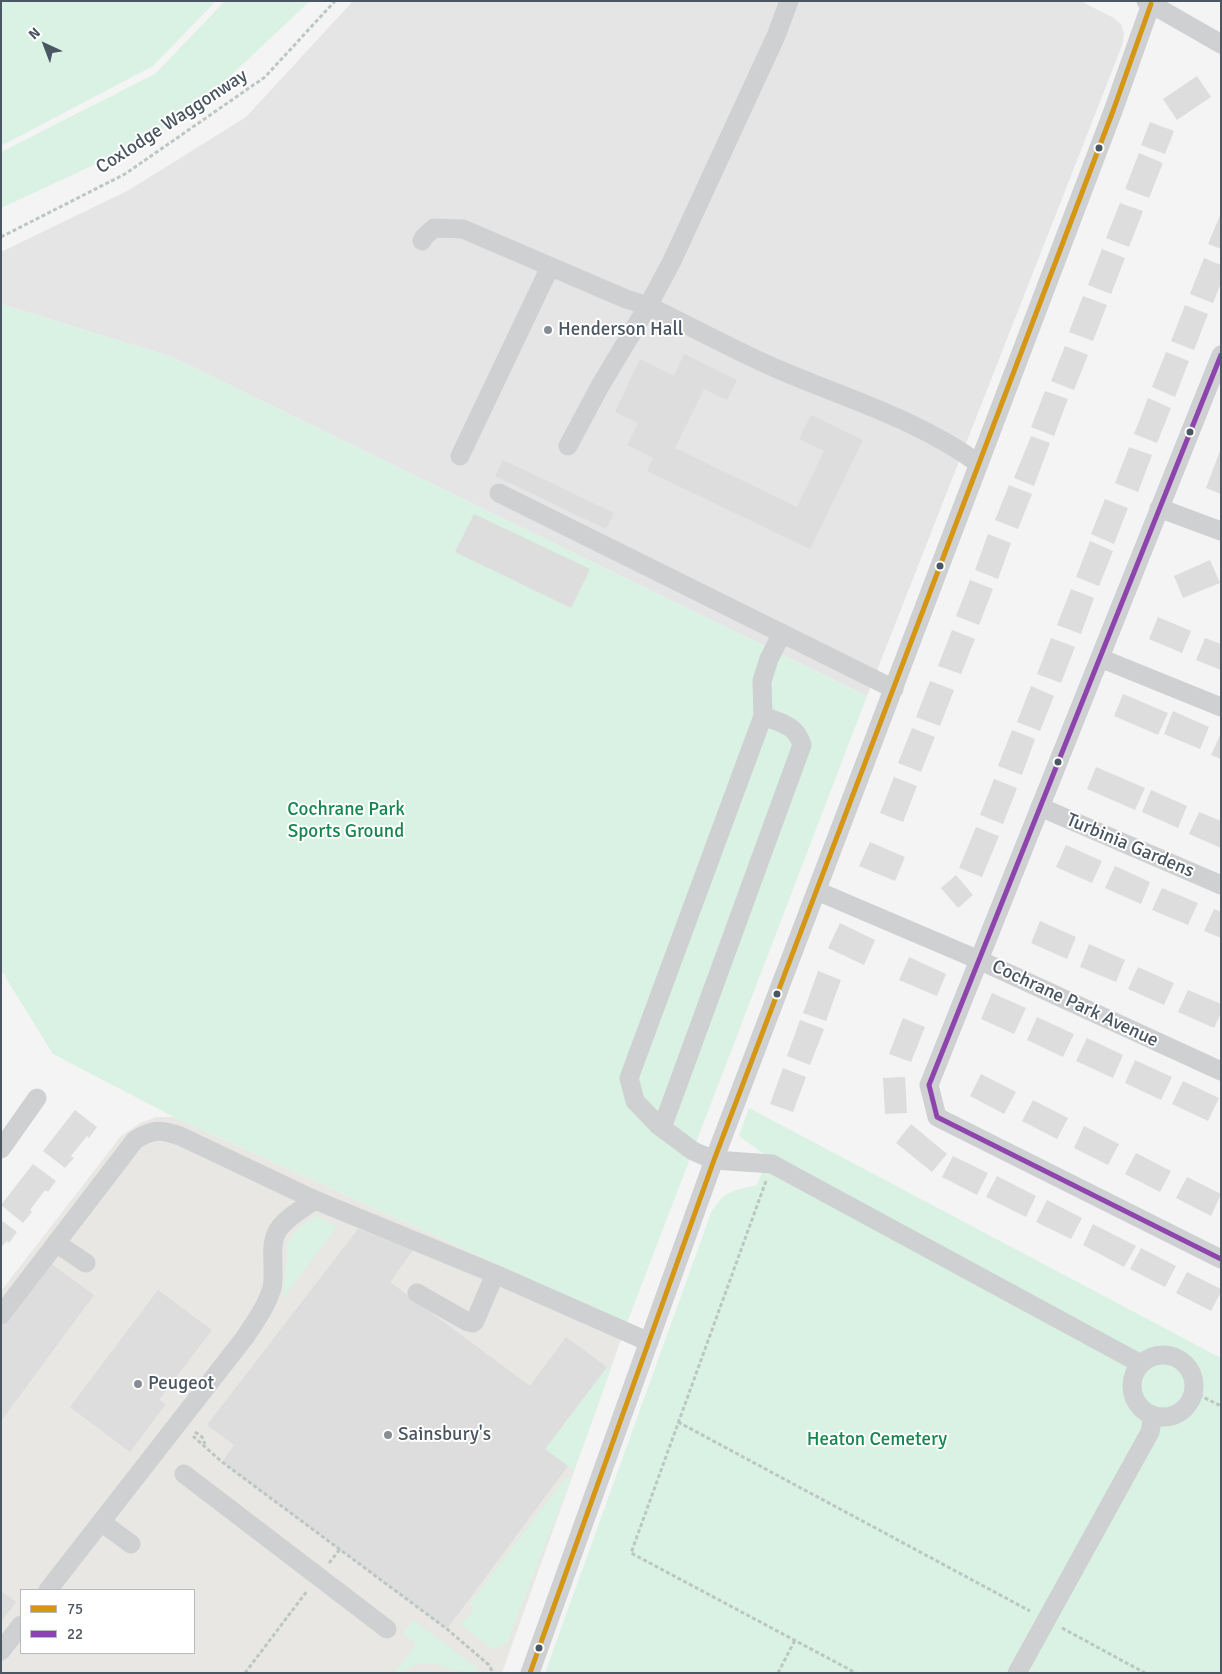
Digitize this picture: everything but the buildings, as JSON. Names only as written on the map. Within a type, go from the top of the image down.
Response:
[{"type":"street","points":[[568,446],[600,386],[648,306],[681,243],[776,36],[789,1]]},
{"type":"street","points":[[530,1673],[714,1160],[1113,111],[1148,3],[1221,44]]},
{"type":"street","points":[[422,241],[434,228],[462,229],[626,299],[648,306],[780,370],[902,420],[957,448],[979,464]]},
{"type":"street","points":[[460,456],[550,267]]},
{"type":"street","points":[[1220,360],[929,1085],[937,1117],[1221,1259]]},
{"type":"street","points":[[499,493],[894,688]]},
{"type":"street","points":[[1159,508],[1221,531]]},
{"type":"street","points":[[782,633],[762,681],[763,716],[629,1078],[635,1101],[662,1128],[693,1152],[714,1160],[772,1164],[1141,1364]]},
{"type":"street","points":[[1100,658],[1221,707]]},
{"type":"street","points":[[662,1128],[802,745],[799,734],[789,726],[763,716]]},
{"type":"street","name":"Turbinia Gardens","points":[[1040,807],[1221,885]]},
{"type":"street","name":"Cochrane Park Avenue","points":[[817,890],[979,960],[1221,1071]]},
{"type":"street","points":[[3,1139],[37,1098]]},
{"type":"street","points":[[1,1315],[135,1140],[149,1132],[164,1131],[180,1136],[315,1200],[495,1274],[649,1342]]},
{"type":"street","points":[[49,1589],[246,1336],[266,1304],[272,1286],[273,1248],[278,1230],[290,1218],[315,1200]]},
{"type":"street","points":[[56,1243],[86,1264]]},
{"type":"street","points":[[418,1293],[473,1322],[495,1274]]},
{"type":"street","points":[[1158,1355],[1168,1355],[1177,1358],[1191,1372],[1194,1382],[1193,1392],[1190,1401],[1183,1409],[1164,1417],[1153,1415],[1144,1410],[1137,1402],[1133,1393],[1132,1382],[1135,1372],[1149,1358],[1158,1355]]},
{"type":"street","points":[[1017,1673],[1045,1619],[1150,1432],[1153,1415]]},
{"type":"street","points":[[184,1474],[387,1629]]},
{"type":"street","points":[[102,1522],[131,1543]]},
{"type":"street","points":[[1,1652],[20,1626]]},
{"type":"path","name":"Coxlodge Waggonway","points":[[1,237],[125,174],[265,77],[335,1]]},
{"type":"path","points":[[772,1164],[631,1553],[856,1673]]},
{"type":"path","points":[[1193,1392],[1221,1406]]},
{"type":"path","points":[[182,1418],[202,1437],[206,1446]]},
{"type":"path","points":[[678,1422],[1145,1673]]},
{"type":"path","points":[[190,1442],[194,1437],[222,1462],[447,1629],[489,1665],[493,1673]]},
{"type":"path","points":[[244,1673],[340,1549]]},
{"type":"path","points":[[778,1673],[795,1640]]},
{"type":"shaded area","name":"Henderson Hall","points":[[353,1],[1080,1],[1114,18],[1121,24],[1124,33],[1123,43],[867,696],[172,357],[1,304],[1,252],[129,190],[246,117]]},
{"type":"shaded area","points":[[157,1117],[174,1117],[627,1323],[502,1673],[1,1673],[1,1291],[121,1136],[140,1123]]},
{"type":"green space","points":[[1,1],[216,1],[153,66],[1,146]]},
{"type":"green space","points":[[225,1],[310,1],[191,113],[124,151],[1,208],[1,152],[155,74]]},
{"type":"green space","name":"Cochrane Park Sports Ground","points":[[1,304],[172,357],[867,696],[627,1323],[174,1117],[53,1054],[1,970]]},
{"type":"green space","name":"Heaton Cemetery","points":[[749,1108],[1221,1358],[1221,1673],[545,1673],[711,1213],[725,1196],[735,1190],[757,1185],[768,1157],[739,1136]]},
{"type":"green space","points":[[315,1216],[337,1227],[283,1298],[287,1245],[296,1230]]},
{"type":"green space","points":[[607,1367],[611,1369],[574,1471],[545,1449]]},
{"type":"green space","points":[[567,1476],[571,1479],[507,1643],[492,1649],[461,1625],[474,1609],[469,1604]]},
{"type":"green space","points":[[413,1620],[477,1668],[475,1673],[454,1670],[435,1664],[417,1664],[400,1673],[394,1673],[416,1644],[403,1633]]},
{"type":"transit line","name":"75","points":[[530,1673],[714,1160],[1113,111],[1151,4]]},
{"type":"transit line","name":"22","points":[[1221,355],[929,1085],[937,1117],[1221,1259]]},
{"type":"place","name":"Henderson Hall","points":[[548,330]]},
{"type":"place","name":"Peugeot","points":[[138,1384]]},
{"type":"place","name":"Sainsbury's","points":[[388,1435]]}]
